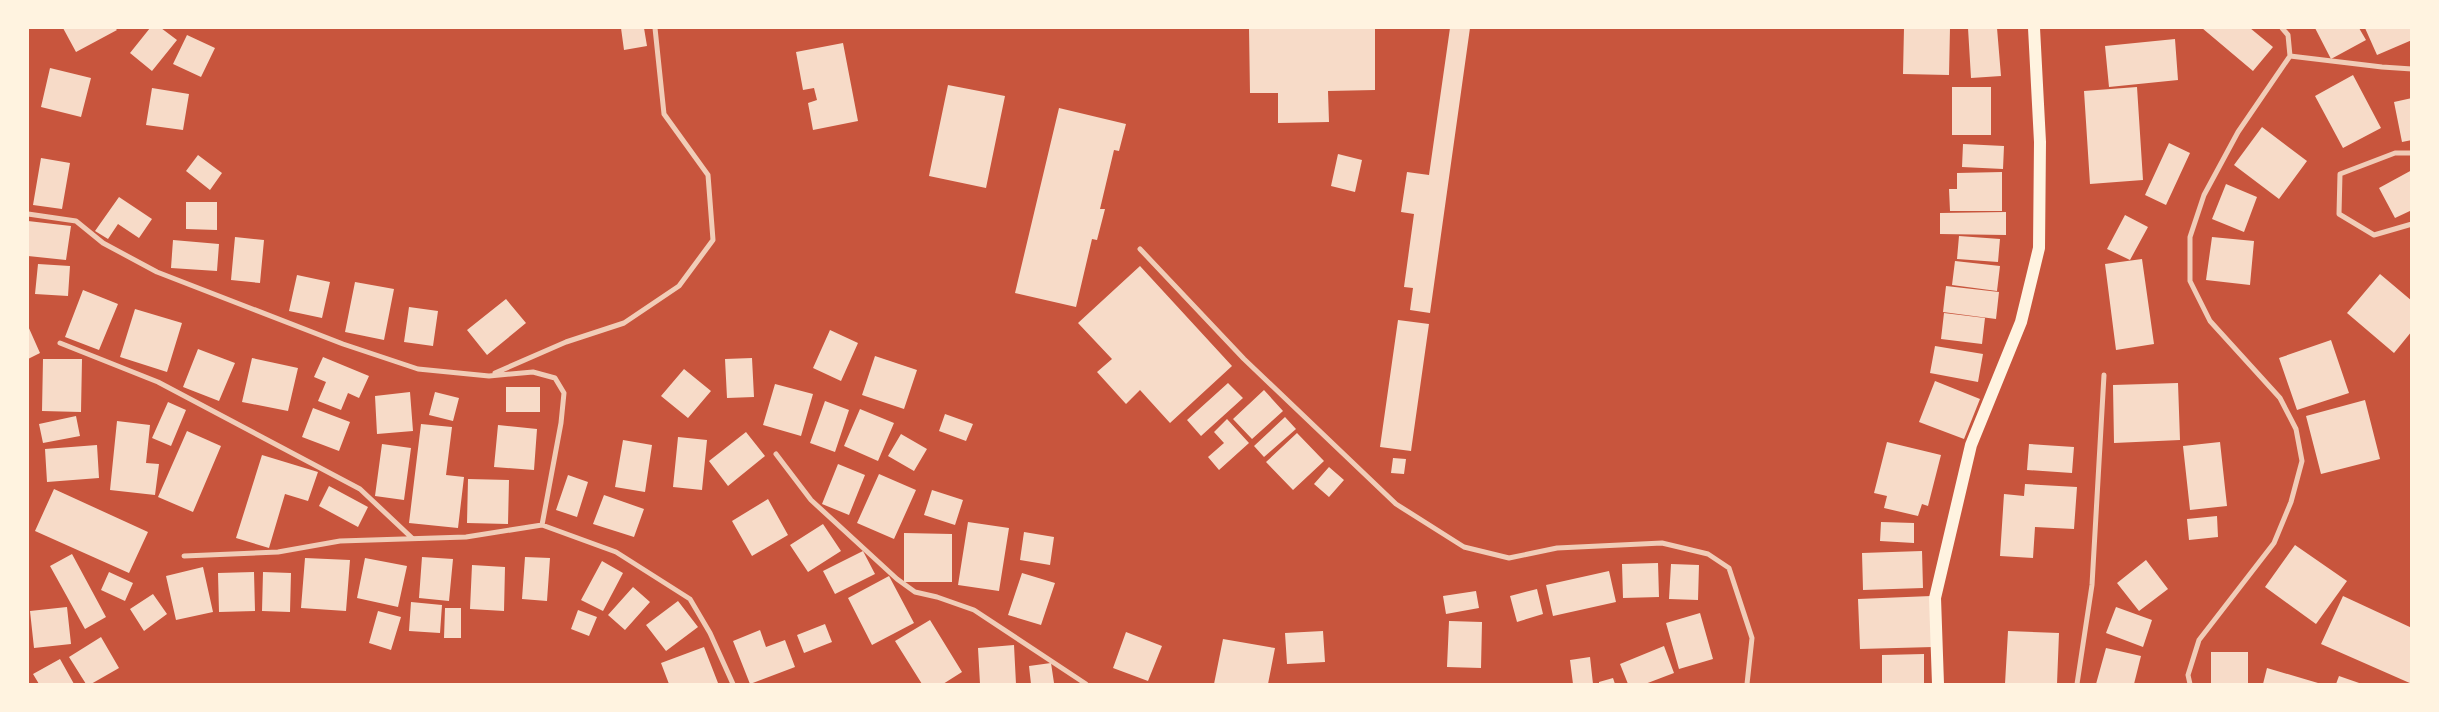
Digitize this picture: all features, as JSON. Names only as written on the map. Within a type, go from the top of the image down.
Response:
[{"type":"main road","points":[[1938,684],[1935,598],[1971,445],[2021,322],[2039,248],[2040,142],[2034,28]]},
{"type":"street","points":[[489,376],[566,342],[624,323],[679,286],[713,240],[708,175],[664,114],[655,28]]},
{"type":"street","points":[[2190,684],[2188,674],[2199,640],[2274,543],[2292,502],[2302,461],[2296,429],[2280,398],[2210,322],[2190,281],[2190,237],[2204,195],[2238,132],[2290,56],[2288,35],[2282,28]]},
{"type":"street","points":[[2290,56],[2412,69]]},
{"type":"street","points":[[2412,153],[2396,153],[2340,174],[2339,214],[2374,236],[2412,224]]},
{"type":"street","points":[[28,214],[76,221],[103,244],[157,272],[343,344],[418,369],[489,376],[533,372],[554,378],[564,393],[561,423],[542,525]]},
{"type":"street","points":[[1140,249],[1244,359],[1396,504],[1464,547],[1509,558],[1557,548],[1662,543],[1708,554],[1729,568],[1752,638],[1747,684]]},
{"type":"street","points":[[60,343],[158,382],[360,489],[412,538]]},
{"type":"street","points":[[2077,684],[2092,584],[2104,375]]},
{"type":"street","points":[[776,454],[811,500],[897,579],[915,592],[937,597],[974,610],[1086,684]]},
{"type":"street","points":[[184,556],[278,552],[340,541],[466,537],[542,525],[616,552],[690,599],[710,633],[733,684]]},
{"type":"building","points":[[63,28],[115,28],[117,30],[76,52]]},
{"type":"building","points":[[150,28],[161,28],[177,40],[152,71],[130,53]]},
{"type":"building","points":[[621,28],[644,28],[647,46],[624,50]]},
{"type":"building","points":[[1249,28],[1375,28],[1375,90],[1328,91],[1329,122],[1278,123],[1278,93],[1250,93]]},
{"type":"building","points":[[1450,28],[1470,28],[1430,313],[1410,310],[1413,288],[1404,287],[1414,214],[1401,212],[1407,172],[1429,175]]},
{"type":"building","points":[[1904,28],[1950,28],[1949,75],[1903,74]]},
{"type":"building","points":[[1968,28],[1997,28],[2001,76],[1971,78]]},
{"type":"building","points":[[2202,28],[2250,28],[2273,47],[2253,71]]},
{"type":"building","points":[[2315,28],[2359,28],[2366,40],[2331,59]]},
{"type":"building","points":[[2365,28],[2412,28],[2412,40],[2377,55]]},
{"type":"building","points":[[187,35],[215,48],[201,77],[173,64]]},
{"type":"building","points":[[2175,39],[2178,80],[2109,87],[2105,46]]},
{"type":"building","points":[[843,43],[858,121],[813,130],[808,103],[817,100],[814,88],[803,90],[796,52]]},
{"type":"building","points":[[50,68],[91,78],[81,117],[41,107]]},
{"type":"building","points":[[2353,75],[2381,128],[2343,148],[2315,96]]},
{"type":"building","points":[[948,85],[1005,96],[986,188],[929,176]]},
{"type":"building","points":[[1952,87],[1991,87],[1991,135],[1952,135]]},
{"type":"building","points":[[2137,87],[2143,180],[2090,184],[2084,91]]},
{"type":"building","points":[[152,88],[189,94],[183,130],[146,125]]},
{"type":"building","points":[[2412,98],[2412,140],[2402,142],[2394,102]]},
{"type":"building","points":[[1059,108],[1126,124],[1119,151],[1114,150],[1100,209],[1105,209],[1097,240],[1092,239],[1076,307],[1015,293]]},
{"type":"building","points":[[2262,127],[2307,161],[2279,199],[2234,165]]},
{"type":"building","points":[[2169,143],[2190,153],[2166,205],[2145,195]]},
{"type":"building","points":[[1963,144],[2004,146],[2003,169],[1962,167]]},
{"type":"building","points":[[1338,154],[1362,160],[1355,192],[1331,186]]},
{"type":"building","points":[[198,155],[222,173],[210,190],[186,171]]},
{"type":"building","points":[[41,158],[70,163],[62,209],[33,205]]},
{"type":"building","points":[[2412,170],[2412,210],[2395,218],[2379,188]]},
{"type":"building","points":[[2002,172],[2002,211],[1950,211],[1949,189],[1957,189],[1957,173]]},
{"type":"building","points":[[2226,184],[2257,197],[2244,232],[2212,219]]},
{"type":"building","points":[[119,197],[152,219],[139,238],[118,224],[108,239],[95,231]]},
{"type":"building","points":[[186,202],[217,202],[217,230],[186,229]]},
{"type":"building","points":[[2006,212],[2006,235],[1940,234],[1940,213]]},
{"type":"building","points":[[2125,215],[2148,227],[2130,260],[2107,249]]},
{"type":"building","points":[[28,221],[71,226],[66,260],[28,256]]},
{"type":"building","points":[[1959,236],[2000,239],[1998,262],[1957,259]]},
{"type":"building","points":[[235,237],[264,240],[260,283],[231,280]]},
{"type":"building","points":[[2212,237],[2254,241],[2250,285],[2206,280]]},
{"type":"building","points":[[173,240],[219,244],[217,271],[171,268]]},
{"type":"building","points":[[2142,259],[2154,344],[2116,350],[2105,264]]},
{"type":"building","points":[[1955,261],[2000,266],[1997,291],[1952,285]]},
{"type":"building","points":[[38,264],[70,266],[68,296],[35,294]]},
{"type":"building","points":[[1140,266],[1232,366],[1170,423],[1140,390],[1126,404],[1097,372],[1112,359],[1078,323]]},
{"type":"building","points":[[2380,274],[2412,301],[2412,331],[2394,353],[2347,313]]},
{"type":"building","points":[[297,275],[330,282],[322,318],[289,311]]},
{"type":"building","points":[[355,282],[394,289],[384,340],[345,332]]},
{"type":"building","points":[[1946,286],[1999,292],[1996,319],[1943,312]]},
{"type":"building","points":[[83,290],[118,304],[99,350],[65,337]]},
{"type":"building","points":[[506,299],[526,323],[487,355],[467,330]]},
{"type":"building","points":[[409,307],[438,311],[433,346],[404,342]]},
{"type":"building","points":[[135,309],[182,323],[167,372],[120,357]]},
{"type":"building","points":[[1944,313],[1985,318],[1982,344],[1941,339]]},
{"type":"building","points":[[1398,320],[1429,324],[1411,451],[1380,447]]},
{"type":"building","points":[[28,326],[40,353],[28,359]]},
{"type":"building","points":[[830,330],[858,343],[841,381],[813,368]]},
{"type":"building","points":[[2331,340],[2349,393],[2297,410],[2279,358]]},
{"type":"building","points":[[1935,346],[1983,354],[1978,382],[1930,373]]},
{"type":"building","points":[[198,349],[235,363],[219,401],[183,387]]},
{"type":"building","points":[[875,356],[917,370],[904,409],[862,395]]},
{"type":"building","points":[[323,357],[369,376],[359,398],[348,393],[341,410],[318,401],[326,382],[314,377]]},
{"type":"building","points":[[252,358],[298,368],[288,411],[242,402]]},
{"type":"building","points":[[752,358],[754,397],[727,398],[725,359]]},
{"type":"building","points":[[43,359],[82,359],[81,412],[42,411]]},
{"type":"building","points":[[684,369],[711,391],[688,418],[661,396]]},
{"type":"building","points":[[1935,381],[1980,399],[1964,439],[1919,422]]},
{"type":"building","points":[[1228,383],[1243,398],[1201,436],[1187,420]]},
{"type":"building","points":[[2178,383],[2180,440],[2114,443],[2113,385]]},
{"type":"building","points":[[775,384],[813,394],[801,436],[763,425]]},
{"type":"building","points":[[506,387],[540,387],[540,412],[506,412]]},
{"type":"building","points":[[1264,390],[1283,411],[1252,439],[1233,419]]},
{"type":"building","points":[[410,392],[413,431],[377,434],[375,396]]},
{"type":"building","points":[[435,392],[459,398],[453,421],[429,415]]},
{"type":"building","points":[[2365,400],[2380,459],[2321,474],[2306,416]]},
{"type":"building","points":[[825,401],[849,410],[835,452],[810,443]]},
{"type":"building","points":[[168,402],[186,410],[171,446],[152,438]]},
{"type":"building","points":[[313,408],[350,422],[339,451],[302,437]]},
{"type":"building","points":[[860,409],[894,423],[878,461],[844,446]]},
{"type":"building","points":[[945,414],[973,424],[966,441],[939,431]]},
{"type":"building","points":[[76,416],[80,436],[43,443],[39,424]]},
{"type":"building","points":[[1285,417],[1296,429],[1264,457],[1254,446]]},
{"type":"building","points":[[1227,419],[1249,443],[1219,470],[1208,457],[1224,443],[1214,432]]},
{"type":"building","points":[[117,421],[150,425],[146,463],[159,464],[155,495],[110,490]]},
{"type":"building","points":[[421,424],[452,427],[446,475],[464,477],[458,528],[409,523]]},
{"type":"building","points":[[498,425],[537,429],[534,470],[494,467]]},
{"type":"building","points":[[187,431],[221,446],[193,512],[158,497]]},
{"type":"building","points":[[746,432],[765,456],[728,486],[709,461]]},
{"type":"building","points":[[1297,433],[1324,461],[1293,490],[1266,462]]},
{"type":"building","points":[[901,434],[927,449],[914,471],[888,456]]},
{"type":"building","points":[[678,437],[707,440],[702,490],[673,487]]},
{"type":"building","points":[[623,440],[652,445],[645,492],[615,487]]},
{"type":"building","points":[[1887,442],[1941,455],[1928,506],[1922,504],[1918,516],[1884,508],[1887,496],[1874,493]]},
{"type":"building","points":[[2220,442],[2227,506],[2190,510],[2183,446]]},
{"type":"building","points":[[382,444],[411,448],[404,500],[375,496]]},
{"type":"building","points":[[2029,444],[2074,447],[2072,473],[2027,470]]},
{"type":"building","points":[[97,445],[99,478],[47,482],[45,449]]},
{"type":"building","points":[[262,455],[318,472],[308,501],[285,494],[269,548],[236,538]]},
{"type":"building","points":[[1393,458],[1406,459],[1404,474],[1391,473]]},
{"type":"building","points":[[838,464],[865,475],[849,515],[822,504]]},
{"type":"building","points":[[1329,467],[1344,480],[1329,497],[1314,484]]},
{"type":"building","points":[[879,474],[916,490],[894,539],[857,523]]},
{"type":"building","points":[[568,475],[588,482],[577,517],[556,510]]},
{"type":"building","points":[[468,479],[509,480],[508,524],[467,523]]},
{"type":"building","points":[[2025,484],[2077,487],[2074,529],[2035,527],[2033,558],[2000,556],[2004,494],[2024,496]]},
{"type":"building","points":[[329,486],[368,507],[358,527],[319,506]]},
{"type":"building","points":[[54,489],[148,532],[129,573],[35,531]]},
{"type":"building","points":[[932,490],[963,500],[955,525],[924,515]]},
{"type":"building","points":[[604,495],[644,509],[634,537],[593,524]]},
{"type":"building","points":[[768,499],[788,535],[752,556],[732,521]]},
{"type":"building","points":[[2217,516],[2218,537],[2189,540],[2187,519]]},
{"type":"building","points":[[968,522],[1009,528],[999,591],[958,585]]},
{"type":"building","points":[[1881,522],[1914,523],[1914,543],[1880,541]]},
{"type":"building","points":[[823,524],[841,551],[808,572],[790,545]]},
{"type":"building","points":[[1024,532],[1054,537],[1050,565],[1020,560]]},
{"type":"building","points":[[904,533],[952,534],[952,582],[904,582]]},
{"type":"building","points":[[2295,545],[2347,581],[2316,624],[2265,587]]},
{"type":"building","points":[[863,551],[875,574],[835,594],[823,571]]},
{"type":"building","points":[[1922,551],[1923,588],[1863,590],[1862,553]]},
{"type":"building","points":[[72,554],[106,617],[85,629],[50,566]]},
{"type":"building","points":[[422,557],[453,559],[449,601],[419,598]]},
{"type":"building","points":[[525,557],[550,558],[547,601],[522,599]]},
{"type":"building","points":[[305,558],[350,560],[346,611],[301,608]]},
{"type":"building","points":[[365,558],[407,566],[398,607],[357,598]]},
{"type":"building","points":[[2146,560],[2168,589],[2139,611],[2117,583]]},
{"type":"building","points":[[602,561],[623,573],[603,611],[581,600]]},
{"type":"building","points":[[1658,563],[1659,597],[1623,598],[1622,564]]},
{"type":"building","points":[[1671,564],[1699,565],[1698,600],[1669,599]]},
{"type":"building","points":[[472,565],[505,567],[504,611],[470,609]]},
{"type":"building","points":[[203,567],[213,612],[176,620],[166,576]]},
{"type":"building","points":[[1609,571],[1616,602],[1553,616],[1546,585]]},
{"type":"building","points":[[109,572],[133,583],[125,601],[101,590]]},
{"type":"building","points":[[254,572],[255,611],[219,612],[218,573]]},
{"type":"building","points":[[263,572],[291,573],[290,612],[262,611]]},
{"type":"building","points":[[1022,573],[1055,583],[1041,625],[1008,615]]},
{"type":"building","points":[[889,576],[914,623],[872,645],[848,598]]},
{"type":"building","points":[[633,587],[650,602],[625,630],[608,615]]},
{"type":"building","points":[[1537,589],[1543,614],[1517,622],[1510,596]]},
{"type":"building","points":[[1476,591],[1479,608],[1446,614],[1443,596]]},
{"type":"building","points":[[153,594],[167,614],[144,631],[130,609]]},
{"type":"building","points":[[1931,596],[1933,647],[1860,649],[1858,599]]},
{"type":"building","points":[[2343,596],[2412,628],[2412,684],[2321,644]]},
{"type":"building","points":[[678,601],[698,627],[666,651],[646,625]]},
{"type":"building","points":[[411,602],[442,605],[440,633],[409,631]]},
{"type":"building","points":[[67,607],[71,644],[34,648],[30,611]]},
{"type":"building","points":[[2116,607],[2152,620],[2143,647],[2106,633]]},
{"type":"building","points":[[445,608],[461,608],[461,638],[444,638]]},
{"type":"building","points":[[578,610],[597,617],[589,636],[571,629]]},
{"type":"building","points":[[378,611],[401,617],[391,650],[369,643]]},
{"type":"building","points":[[1700,613],[1713,659],[1679,669],[1666,623]]},
{"type":"building","points":[[930,620],[962,672],[943,684],[922,684],[895,641]]},
{"type":"building","points":[[1449,621],[1482,622],[1481,668],[1447,667]]},
{"type":"building","points":[[825,624],[832,642],[804,653],[797,635]]},
{"type":"building","points":[[760,630],[766,647],[785,640],[795,667],[750,684],[733,641]]},
{"type":"building","points":[[1323,631],[1325,662],[1287,664],[1285,633]]},
{"type":"building","points":[[2008,631],[2059,633],[2057,684],[2005,684]]},
{"type":"building","points":[[1126,632],[1162,646],[1148,681],[1113,668]]},
{"type":"building","points":[[101,637],[119,668],[91,684],[86,684],[69,657]]},
{"type":"building","points":[[1223,639],[1275,648],[1268,684],[1214,684]]},
{"type":"building","points":[[1014,645],[1016,684],[980,684],[978,648]]},
{"type":"building","points":[[1664,646],[1674,673],[1645,684],[1628,684],[1620,664]]},
{"type":"building","points":[[704,647],[718,683],[669,684],[661,663]]},
{"type":"building","points":[[2106,648],[2141,656],[2134,684],[2096,684]]},
{"type":"building","points":[[2211,652],[2248,652],[2248,684],[2211,684]]},
{"type":"building","points":[[1924,654],[1924,684],[1882,684],[1882,655]]},
{"type":"building","points":[[1590,657],[1593,684],[1573,684],[1570,660]]},
{"type":"building","points":[[60,659],[74,684],[39,684],[33,674]]},
{"type":"building","points":[[1051,663],[1054,683],[1031,684],[1029,666]]},
{"type":"building","points":[[2267,668],[2318,683],[2318,684],[2263,684]]},
{"type":"building","points":[[2339,676],[2362,684],[2336,684]]},
{"type":"building","points":[[1613,678],[1615,684],[1599,684],[1599,682]]}]
